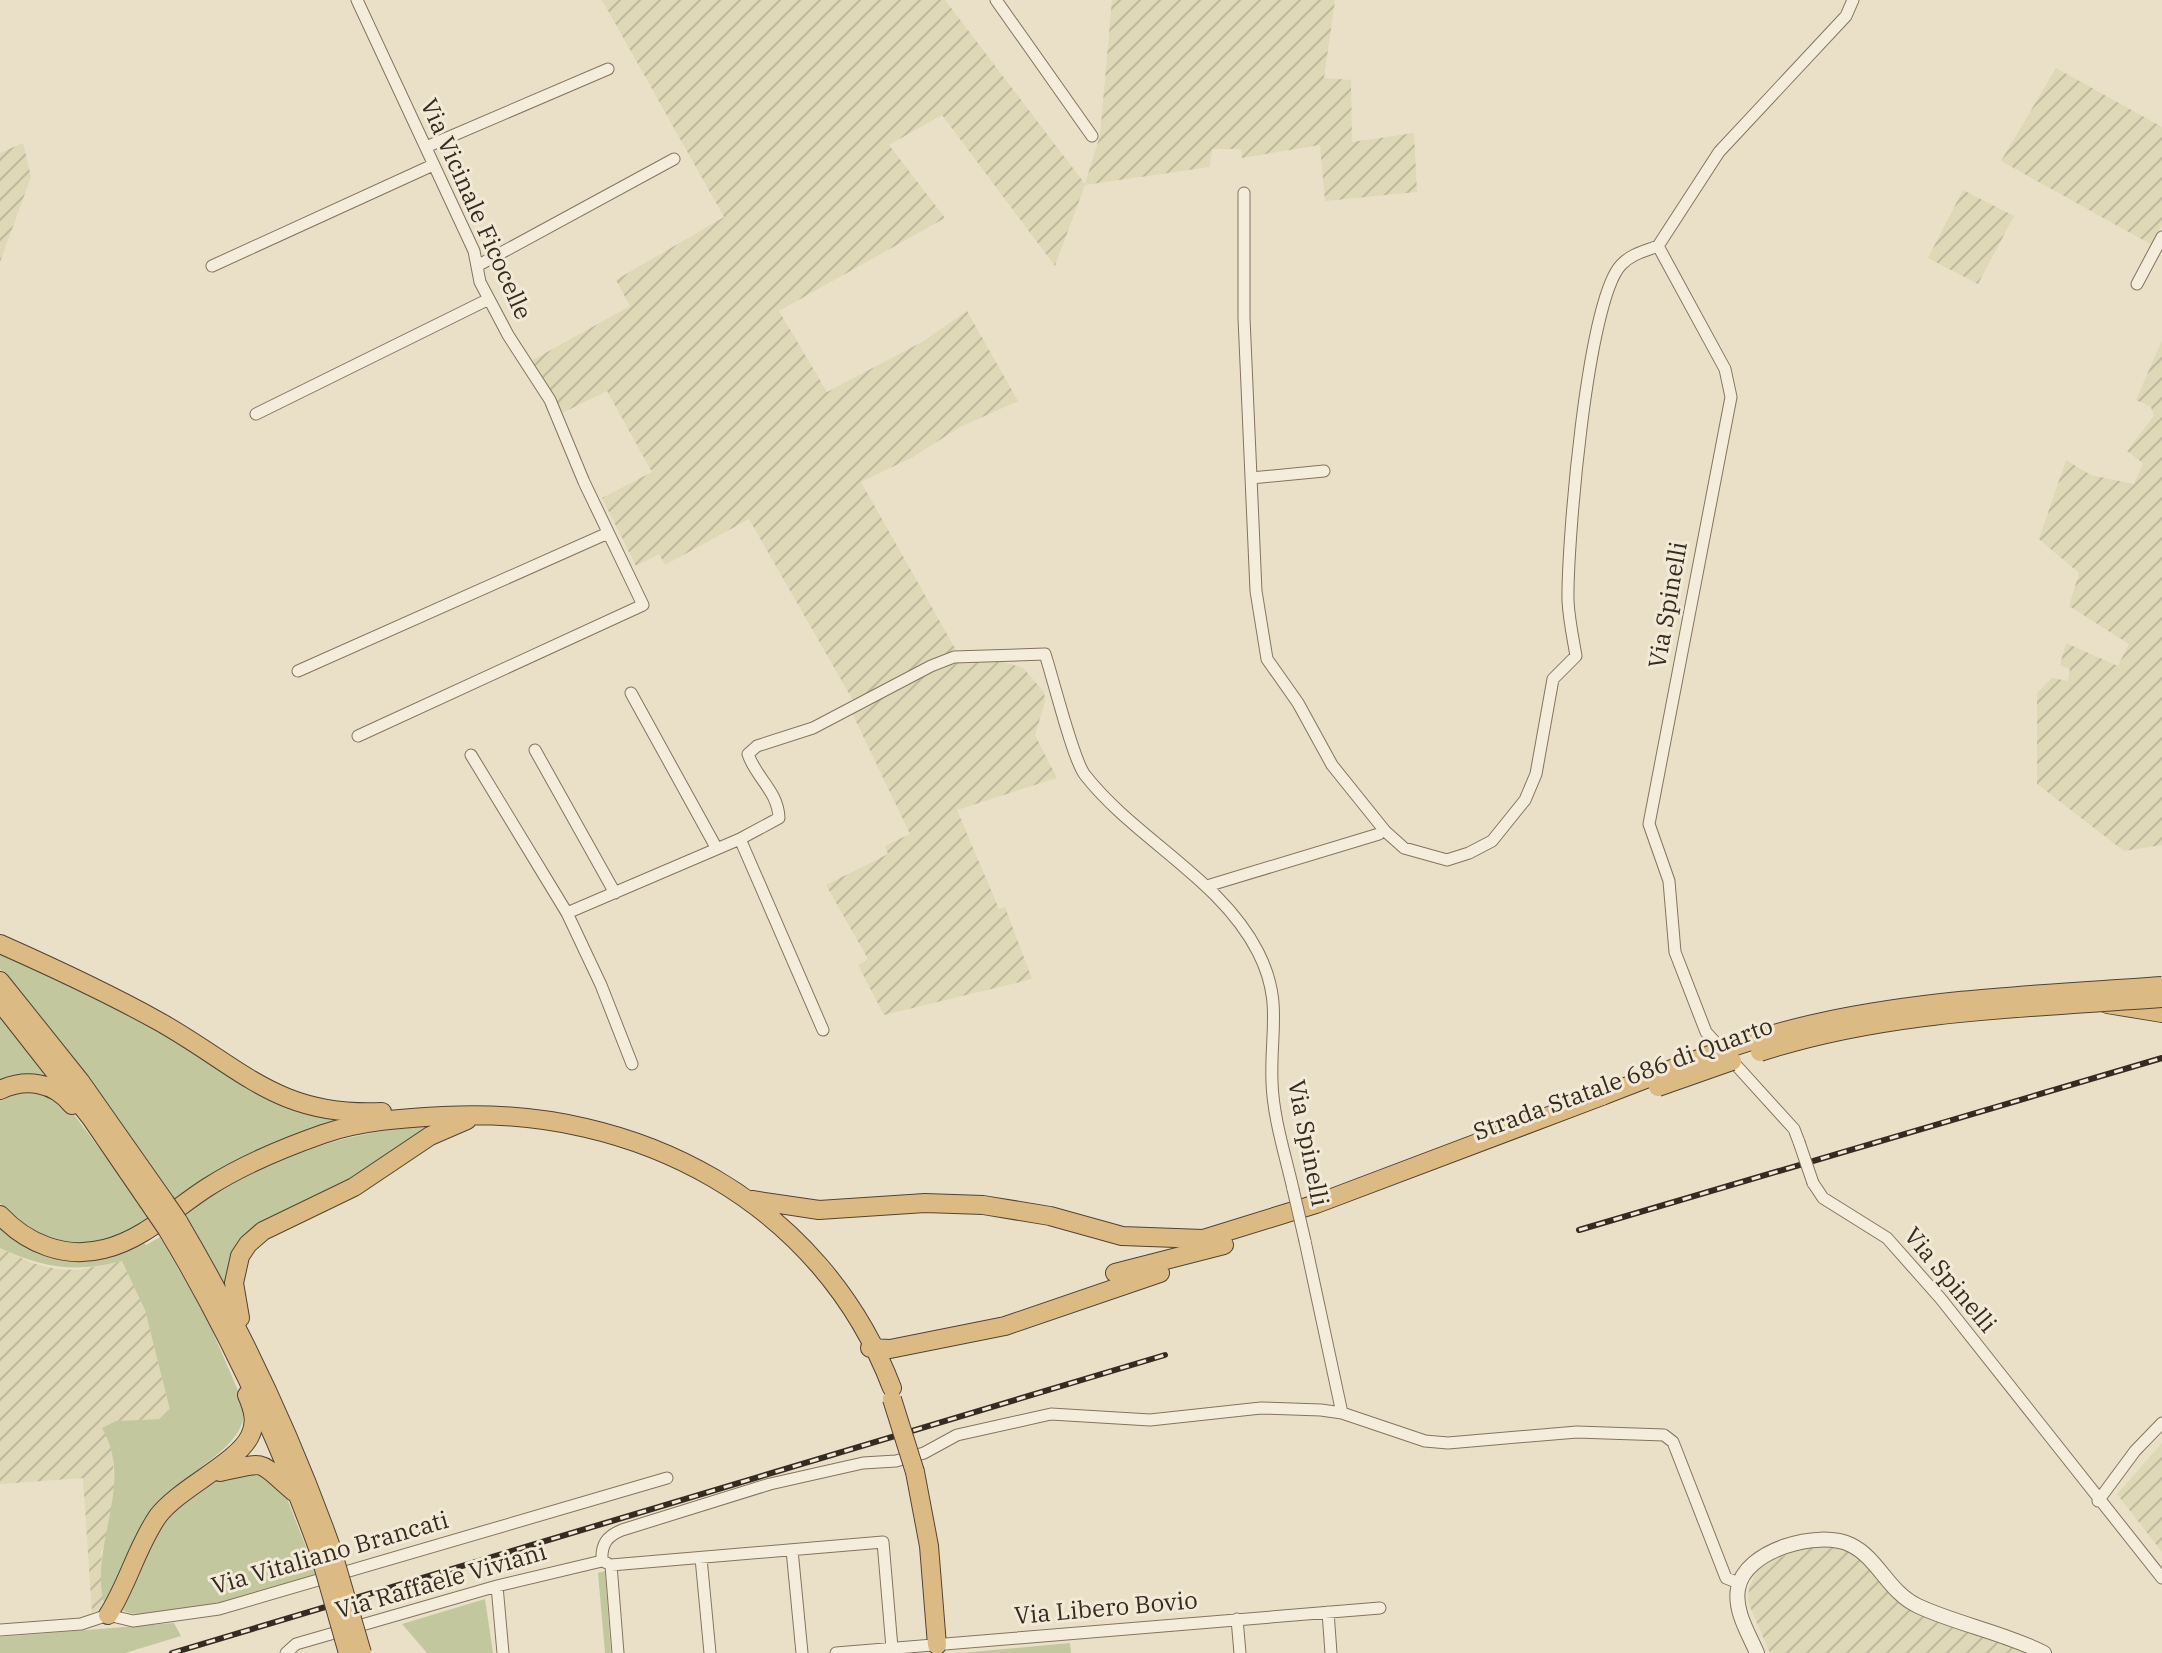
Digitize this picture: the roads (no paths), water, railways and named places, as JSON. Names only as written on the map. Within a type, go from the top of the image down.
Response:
[{"type":"highway","points":[[0,944],[125,1002],[281,1097],[327,1111],[386,1112],[416,1117]]},
{"type":"highway","points":[[0,981],[80,1081],[241,1331],[303,1469],[348,1653]]},
{"type":"highway","name":"Strada Statale 686 di Quarto","points":[[1115,1273],[1205,1244],[1343,1207],[1604,1102],[1702,1058],[1819,1022],[1964,1001],[2162,986]]},
{"type":"highway","name":"Strada Statale 686 di Quarto","points":[[1604,1102],[1820,1037],[1940,1016],[2162,998]]},
{"type":"highway","points":[[0,1002],[159,1206]]},
{"type":"highway","points":[[2100,1003],[2162,1013]]},
{"type":"highway","points":[[0,1090],[27,1082],[38,1083],[67,1098],[75,1109],[91,1118]]},
{"type":"highway","points":[[241,1331],[234,1283],[240,1256],[248,1244],[263,1231],[354,1187],[437,1132],[480,1114]]},
{"type":"highway","points":[[0,1215],[21,1234],[51,1248],[75,1252],[102,1250],[136,1237],[209,1186],[262,1157],[328,1132],[416,1117],[480,1114],[562,1121],[624,1138],[667,1155],[749,1199],[819,1210],[964,1203],[1027,1211],[1122,1236],[1205,1244]]},
{"type":"highway","points":[[719,1184],[797,1248]]},
{"type":"highway","points":[[749,1199],[824,1278],[869,1346],[892,1394],[915,1472],[929,1546],[937,1645]]},
{"type":"highway","points":[[797,1248],[798,1225],[819,1210]]},
{"type":"highway","points":[[172,1225],[247,1374],[325,1549],[362,1653]]},
{"type":"highway","points":[[869,1346],[904,1347],[1021,1322],[1190,1262],[1205,1244]]},
{"type":"highway","points":[[892,1394],[892,1364],[904,1347]]},
{"type":"highway","points":[[108,1615],[158,1517],[176,1497],[241,1448],[251,1433],[253,1411],[247,1395],[247,1374]]},
{"type":"highway","points":[[213,1472],[245,1464],[263,1465],[299,1496]]},
{"type":"street","name":"Via Vicinale Ficocelle","points":[[357,0],[474,251],[489,299],[550,400],[643,605],[358,736]]},
{"type":"street","points":[[996,0],[1092,136]]},
{"type":"street","points":[[1244,193],[1244,318],[1256,591],[1267,659],[1298,703],[1319,747],[1382,832],[1411,852],[1454,859],[1492,841],[1508,825],[1532,786],[1553,679],[1576,656],[1568,600],[1584,397],[1607,290],[1619,266],[1635,254],[1658,246],[1719,152],[1846,16],[1853,0]]},
{"type":"street","points":[[426,147],[608,69]]},
{"type":"street","points":[[477,266],[674,159]]},
{"type":"street","points":[[212,266],[433,165]]},
{"type":"street","points":[[2137,284],[2162,237]]},
{"type":"street","name":"Via Spinelli","points":[[1658,246],[1725,369],[1731,397],[1649,824],[1669,881],[1675,952],[1696,1014],[1706,1032],[1794,1129],[1813,1183],[1823,1198],[1872,1226],[1896,1248],[1941,1299],[2162,1578]]},
{"type":"street","points":[[256,414],[489,299]]},
{"type":"street","points":[[1251,478],[1324,471]]},
{"type":"street","points":[[298,671],[608,533]]},
{"type":"street","name":"Via Spinelli","points":[[740,839],[779,818],[779,807],[769,785],[748,754],[757,746],[813,728],[954,657],[1045,654],[1083,773],[1166,855],[1207,886],[1243,928],[1273,986],[1272,1083],[1342,1413]]},
{"type":"street","points":[[631,693],[717,849]]},
{"type":"street","points":[[535,750],[615,893]]},
{"type":"street","points":[[471,755],[567,913],[601,985],[632,1064]]},
{"type":"street","points":[[1207,886],[1382,832]]},
{"type":"street","points":[[567,913],[740,839],[823,1030]]},
{"type":"street","points":[[618,1653],[606,1563],[601,1550],[608,1537],[783,1480],[924,1453],[957,1435],[1051,1414],[1150,1420],[1261,1408],[1342,1413],[1425,1441],[1448,1443],[1577,1432],[1668,1437],[1673,1442],[1726,1578],[1739,1583]]},
{"type":"street","points":[[2098,1501],[2135,1451],[2162,1423]]},
{"type":"street","name":"Via Vitaliano Brancati","points":[[0,1630],[81,1624],[108,1615],[144,1620],[239,1605],[667,1478]]},
{"type":"street","points":[[1757,1653],[1738,1603],[1739,1583],[1751,1566],[1776,1551],[1808,1542],[1842,1541],[1856,1547],[1910,1602],[1997,1632],[2044,1653]]},
{"type":"street","name":"Via Raffaele Viviani","points":[[286,1653],[296,1644],[497,1586],[606,1563],[883,1542],[892,1648]]},
{"type":"street","points":[[792,1550],[802,1653]]},
{"type":"street","points":[[701,1558],[710,1653]]},
{"type":"street","points":[[497,1586],[503,1653]]},
{"type":"street","name":"Via Libero Bovio","points":[[836,1653],[1380,1608]]},
{"type":"street","points":[[1328,1612],[1331,1653]]},
{"type":"street","points":[[1237,1619],[1240,1653]]},
{"type":"railway","points":[[1579,1230],[2162,1058]]},
{"type":"railway","points":[[172,1653],[1165,1355]]}]
